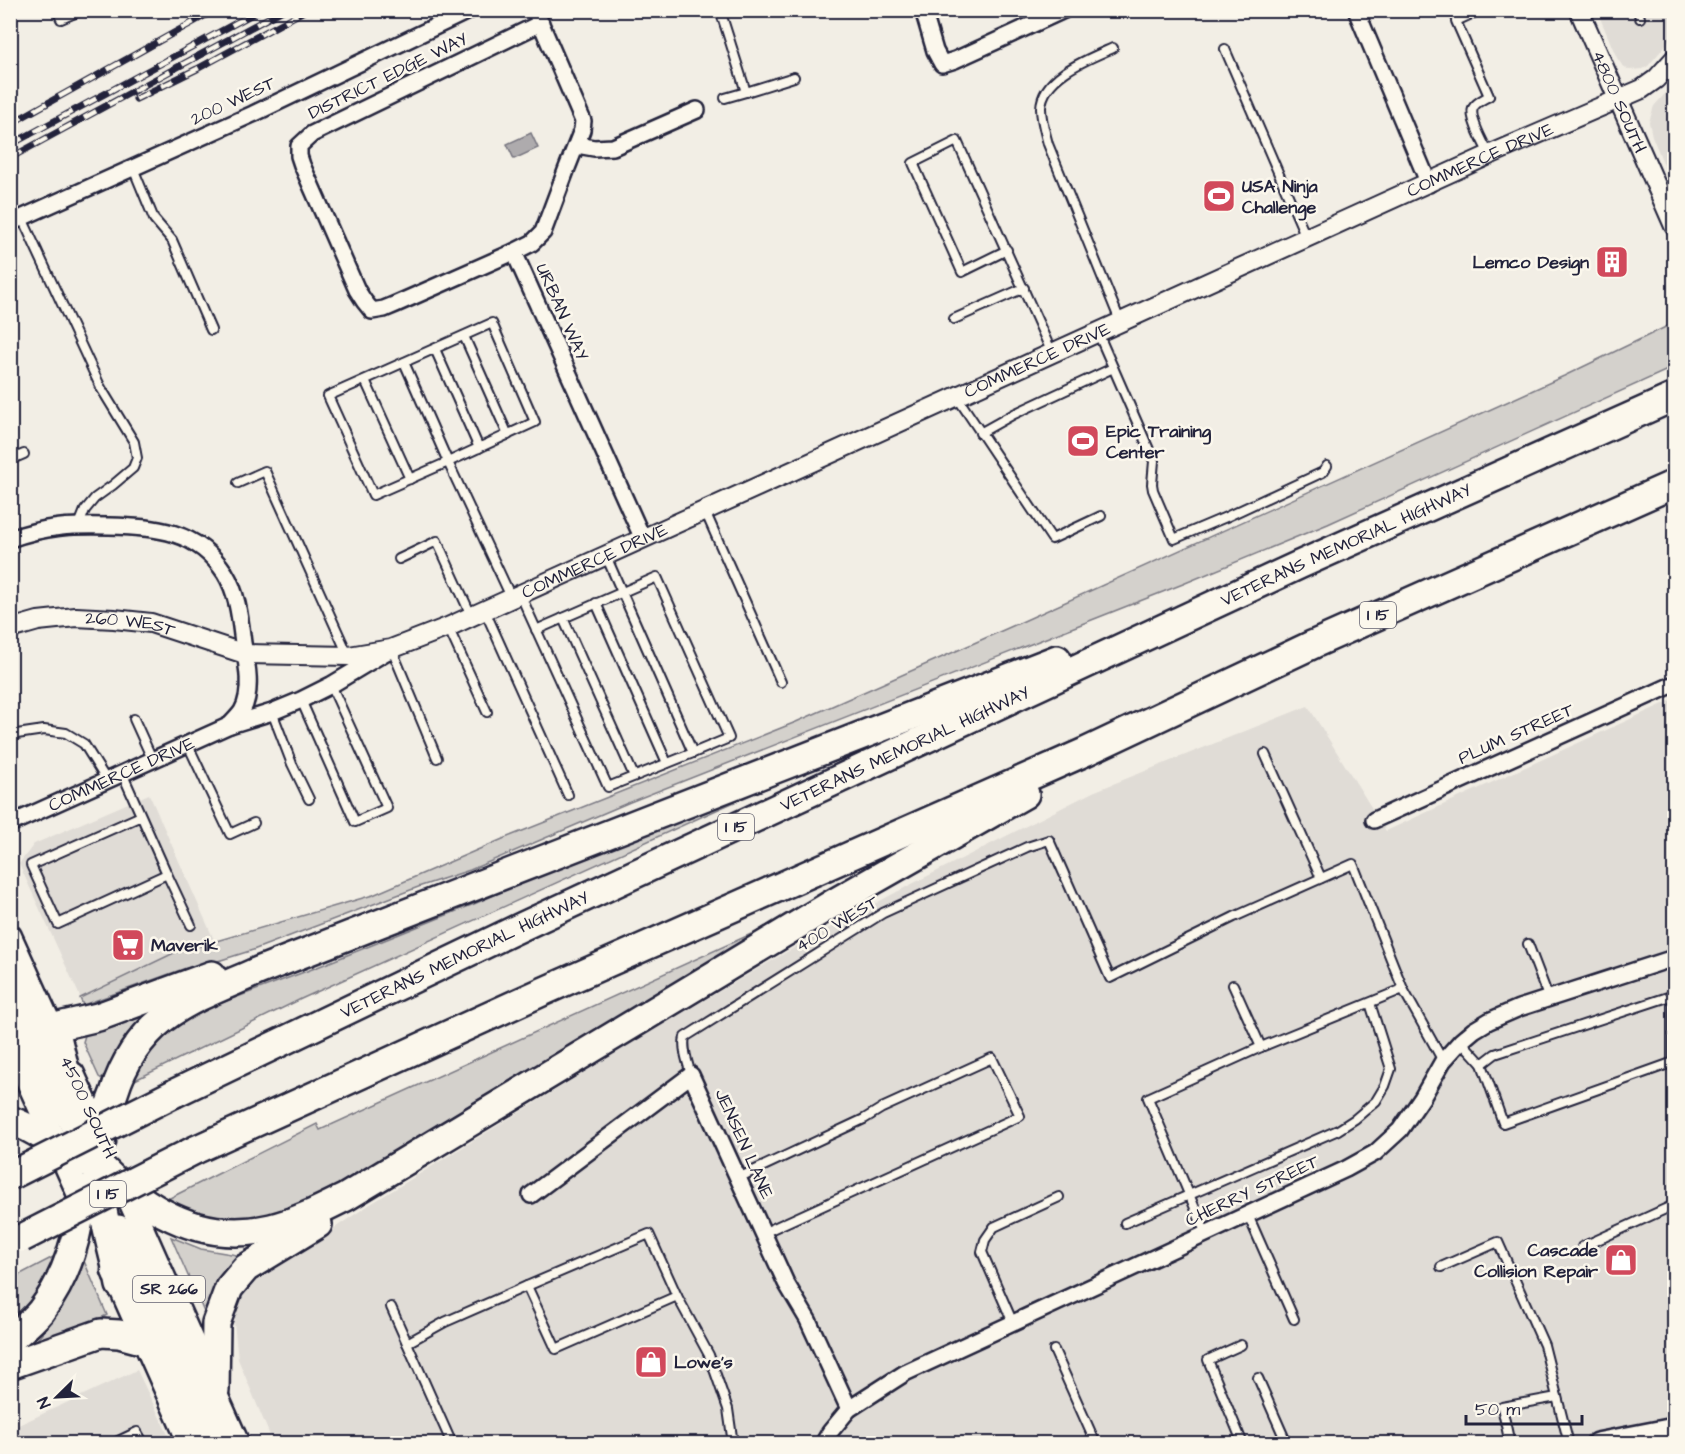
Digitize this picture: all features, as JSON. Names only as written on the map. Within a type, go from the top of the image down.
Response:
[{"type":"highway","name":"VETERANS MEMORIAL HIGHWAY","points":[[10,1176],[175,1093],[520,927],[1299,565],[1674,397]]},
{"type":"highway","name":"I 15","points":[[16,1242],[195,1150],[542,992],[1085,752],[1314,644],[1674,484]]},
{"type":"highway","points":[[78,1138],[116,1085],[124,1066],[136,1048],[156,1025],[186,1004],[258,971],[1299,565]]},
{"type":"highway","points":[[102,1195],[151,1207],[199,1228],[248,1232],[298,1220],[346,1197],[832,904],[1017,800],[1085,752]]},
{"type":"highway","points":[[90,1167],[78,1138],[55,1034],[209,975],[258,971]]},
{"type":"highway","points":[[10,992],[216,1443]]},
{"type":"highway","points":[[10,1120],[40,1133],[78,1138]]},
{"type":"highway","points":[[102,1195],[120,1285]]},
{"type":"highway","points":[[10,1340],[40,1312],[65,1272],[76,1236],[102,1195]]},
{"type":"highway","points":[[215,1390],[216,1323],[229,1288],[246,1268],[316,1226],[346,1197]]},
{"type":"highway","points":[[10,1365],[101,1333],[119,1334],[145,1341]]},
{"type":"main road","points":[[10,936],[55,1034]]},
{"type":"main road","name":"4500 SOUTH","points":[[10,1042],[78,1138],[102,1195],[215,1390],[238,1443]]},
{"type":"main road","name":"4500 SOUTH","points":[[78,1138],[102,1195]]},
{"type":"main road","name":"SR 266","points":[[120,1285],[190,1443]]},
{"type":"main road","points":[[1597,1443],[1674,1429]]},
{"type":"street","name":"200 WEST","points":[[16,220],[264,109],[470,10]]},
{"type":"street","points":[[923,10],[942,64],[1064,10]]},
{"type":"street","points":[[1356,10],[1429,184]]},
{"type":"street","name":"4800 SOUTH","points":[[1579,10],[1674,226]]},
{"type":"street","name":"URBAN WAY","points":[[538,17],[583,121],[577,145],[543,232],[532,243],[514,252],[643,539]]},
{"type":"street","name":"DISTRICT EDGE WAY","points":[[514,252],[384,309],[372,311],[357,290],[302,165],[298,146],[312,134],[538,17]]},
{"type":"street","name":"COMMERCE DRIVE","points":[[10,824],[230,725],[301,700],[391,649],[478,614],[1489,155],[1642,89],[1656,79],[1674,59]]},
{"type":"street","points":[[577,145],[594,148],[613,147],[697,110]]},
{"type":"street","points":[[10,539],[52,527],[79,525],[156,528],[190,540],[204,550],[216,561],[231,583],[236,597],[245,654],[247,696],[242,711],[230,725]]},
{"type":"street","name":"260 WEST","points":[[10,629],[38,621],[67,618],[114,619],[151,623],[245,654]]},
{"type":"street","name":"COMMERCE DRIVE","points":[[245,654],[348,656],[391,649]]},
{"type":"street","name":"PLUM STREET","points":[[1374,820],[1674,684]]},
{"type":"street","name":"CHERRY STREET","points":[[823,1443],[849,1409],[876,1390],[905,1374],[1346,1169],[1375,1153],[1400,1130],[1443,1061],[1461,1041],[1489,1021],[1673,958]]},
{"type":"street","points":[[531,1195],[691,1075]]},
{"type":"street","name":"JENSEN LANE","points":[[691,1075],[786,1283],[808,1320],[849,1409]]},
{"type":"lane","points":[[57,10],[61,20],[82,10]]},
{"type":"lane","points":[[720,10],[746,92]]},
{"type":"lane","points":[[1480,10],[1456,21],[1489,96],[1475,105],[1472,110],[1474,123],[1489,155]]},
{"type":"lane","points":[[1113,48],[1069,68],[1043,96],[1041,106],[1042,124],[1048,144],[1121,323]]},
{"type":"lane","points":[[1225,49],[1307,239]]},
{"type":"lane","points":[[725,98],[794,77]]},
{"type":"lane","points":[[1007,250],[962,272],[913,162],[957,141],[1007,250],[1024,288],[1052,354]]},
{"type":"lane","points":[[133,168],[154,219],[172,240],[211,330]]},
{"type":"lane","points":[[16,220],[101,388],[134,442],[137,458],[133,468],[95,498],[85,510],[79,525]]},
{"type":"lane","points":[[954,319],[1024,288]]},
{"type":"lane","points":[[492,323],[535,422],[373,495],[328,396],[464,336],[492,323]]},
{"type":"lane","points":[[1098,333],[1154,461],[1153,490],[1174,539],[1323,472],[1327,466]]},
{"type":"lane","points":[[464,336],[508,435]]},
{"type":"lane","points":[[435,349],[479,448]]},
{"type":"lane","points":[[404,362],[448,462],[516,596],[536,630],[608,787],[729,738],[657,577],[536,630]]},
{"type":"lane","points":[[980,433],[1014,414],[1113,368]]},
{"type":"lane","points":[[365,380],[410,479]]},
{"type":"lane","points":[[957,397],[1052,539],[1101,516]]},
{"type":"lane","points":[[10,460],[24,454]]},
{"type":"lane","points":[[238,483],[265,471],[348,656]]},
{"type":"lane","points":[[705,511],[781,682]]},
{"type":"lane","points":[[399,559],[437,541],[478,614],[568,795]]},
{"type":"lane","points":[[606,556],[693,753]]},
{"type":"lane","points":[[596,603],[667,763]]},
{"type":"lane","points":[[563,618],[634,776]]},
{"type":"lane","points":[[448,627],[487,712]]},
{"type":"lane","points":[[391,649],[437,758]]},
{"type":"lane","points":[[301,700],[355,822],[387,808],[331,685]]},
{"type":"lane","points":[[272,712],[292,764],[309,799]]},
{"type":"lane","points":[[134,719],[153,761]]},
{"type":"lane","points":[[10,735],[44,730],[66,734],[84,744],[107,781]]},
{"type":"lane","points":[[188,745],[230,834],[254,823]]},
{"type":"lane","points":[[1265,754],[1321,878],[1353,864],[1403,988],[1443,1061]]},
{"type":"lane","points":[[123,775],[191,926]]},
{"type":"lane","points":[[141,816],[31,865],[53,914],[58,924],[168,874]]},
{"type":"lane","name":"400 WEST","points":[[691,1075],[684,1049],[685,1037],[883,913],[1027,847],[1049,840],[1110,978],[1234,917],[1321,878]]},
{"type":"lane","points":[[1528,944],[1549,999]]},
{"type":"lane","points":[[1461,1041],[1482,1064],[1503,1123],[1674,1062],[1673,958]]},
{"type":"lane","points":[[1233,985],[1261,1047]]},
{"type":"lane","points":[[1206,1234],[1148,1098],[1261,1047],[1403,988]]},
{"type":"lane","points":[[1482,1064],[1496,1054],[1674,995]]},
{"type":"lane","points":[[1125,1222],[1338,1130],[1376,1101],[1391,1069],[1370,1003]]},
{"type":"lane","points":[[738,1178],[864,1119],[882,1108],[993,1058],[1020,1116],[763,1233]]},
{"type":"lane","points":[[1013,1323],[982,1252],[985,1240],[994,1227],[1059,1197]]},
{"type":"lane","points":[[1582,1247],[1674,1205]]},
{"type":"lane","points":[[1248,1215],[1294,1319]]},
{"type":"lane","points":[[407,1343],[445,1322],[649,1234],[677,1296],[709,1355],[728,1409],[733,1443]]},
{"type":"lane","points":[[1441,1267],[1498,1242],[1544,1345],[1569,1443]]},
{"type":"lane","points":[[527,1286],[556,1349],[677,1296]]},
{"type":"lane","points":[[391,1307],[452,1443]]},
{"type":"lane","points":[[1241,1345],[1208,1360],[1243,1443]]},
{"type":"lane","points":[[1054,1350],[1096,1443]]},
{"type":"lane","points":[[1258,1378],[1287,1443]]},
{"type":"lane","points":[[1510,1443],[1502,1407],[1557,1397]]},
{"type":"lane","points":[[112,1443],[137,1432],[144,1443]]},
{"type":"shaded area","points":[[1597,11],[1674,11],[1674,31],[1648,66],[1643,69],[1629,70],[1617,58]]},
{"type":"shaded area","points":[[1674,84],[1674,189],[1652,136],[1649,122],[1654,106]]},
{"type":"shaded area","points":[[531,133],[538,148],[514,159],[507,144]]},
{"type":"shaded area","points":[[1674,323],[1674,367],[1328,524],[1183,584],[630,802],[470,870],[421,886],[253,950],[186,968],[83,1005],[80,998],[178,951],[373,895],[505,838],[796,722],[1564,376]]},
{"type":"shaded area","points":[[1674,699],[1674,1443],[273,1443],[238,1359],[234,1322],[243,1289],[369,1205],[645,1035],[809,939],[906,887],[1093,792],[1308,706],[1386,831]]},
{"type":"shaded area","points":[[792,777],[301,999],[131,1082],[141,1064],[164,1035],[197,1012],[315,968],[474,904],[627,836]]},
{"type":"shaded area","points":[[149,794],[215,942],[83,1003],[19,864],[34,844]]},
{"type":"shaded area","points":[[751,934],[752,937],[562,1053],[476,1101],[309,1202],[262,1219],[215,1221],[162,1202],[317,1124],[320,1130]]},
{"type":"shaded area","points":[[144,1012],[145,1015],[117,1053],[105,1079],[102,1079],[83,1042],[85,1035]]},
{"type":"shaded area","points":[[171,1237],[201,1249],[247,1255],[207,1314],[204,1312]]},
{"type":"shaded area","points":[[59,1254],[45,1287],[11,1330],[11,1279]]},
{"type":"shaded area","points":[[84,1261],[107,1315],[34,1348],[32,1345],[49,1326],[69,1295]]},
{"type":"shaded area","points":[[137,1370],[172,1443],[11,1443],[10,1429]]},
{"type":"railway","points":[[10,124],[215,10]]},
{"type":"railway","points":[[10,145],[260,10]]},
{"type":"railway","points":[[10,158],[283,10]]},
{"type":"railway","points":[[136,99],[306,10]]},
{"type":"place","name":"USA Ninja Challenge","points":[[1219,196]]},
{"type":"place","name":"Lemco Design","points":[[1612,262]]},
{"type":"place","name":"Epic Training Center","points":[[1083,441]]},
{"type":"place","name":"Maverik","points":[[128,945]]},
{"type":"place","name":"Cascade Collision Repair","points":[[1621,1260]]},
{"type":"place","name":"Lowe's","points":[[651,1362]]}]
